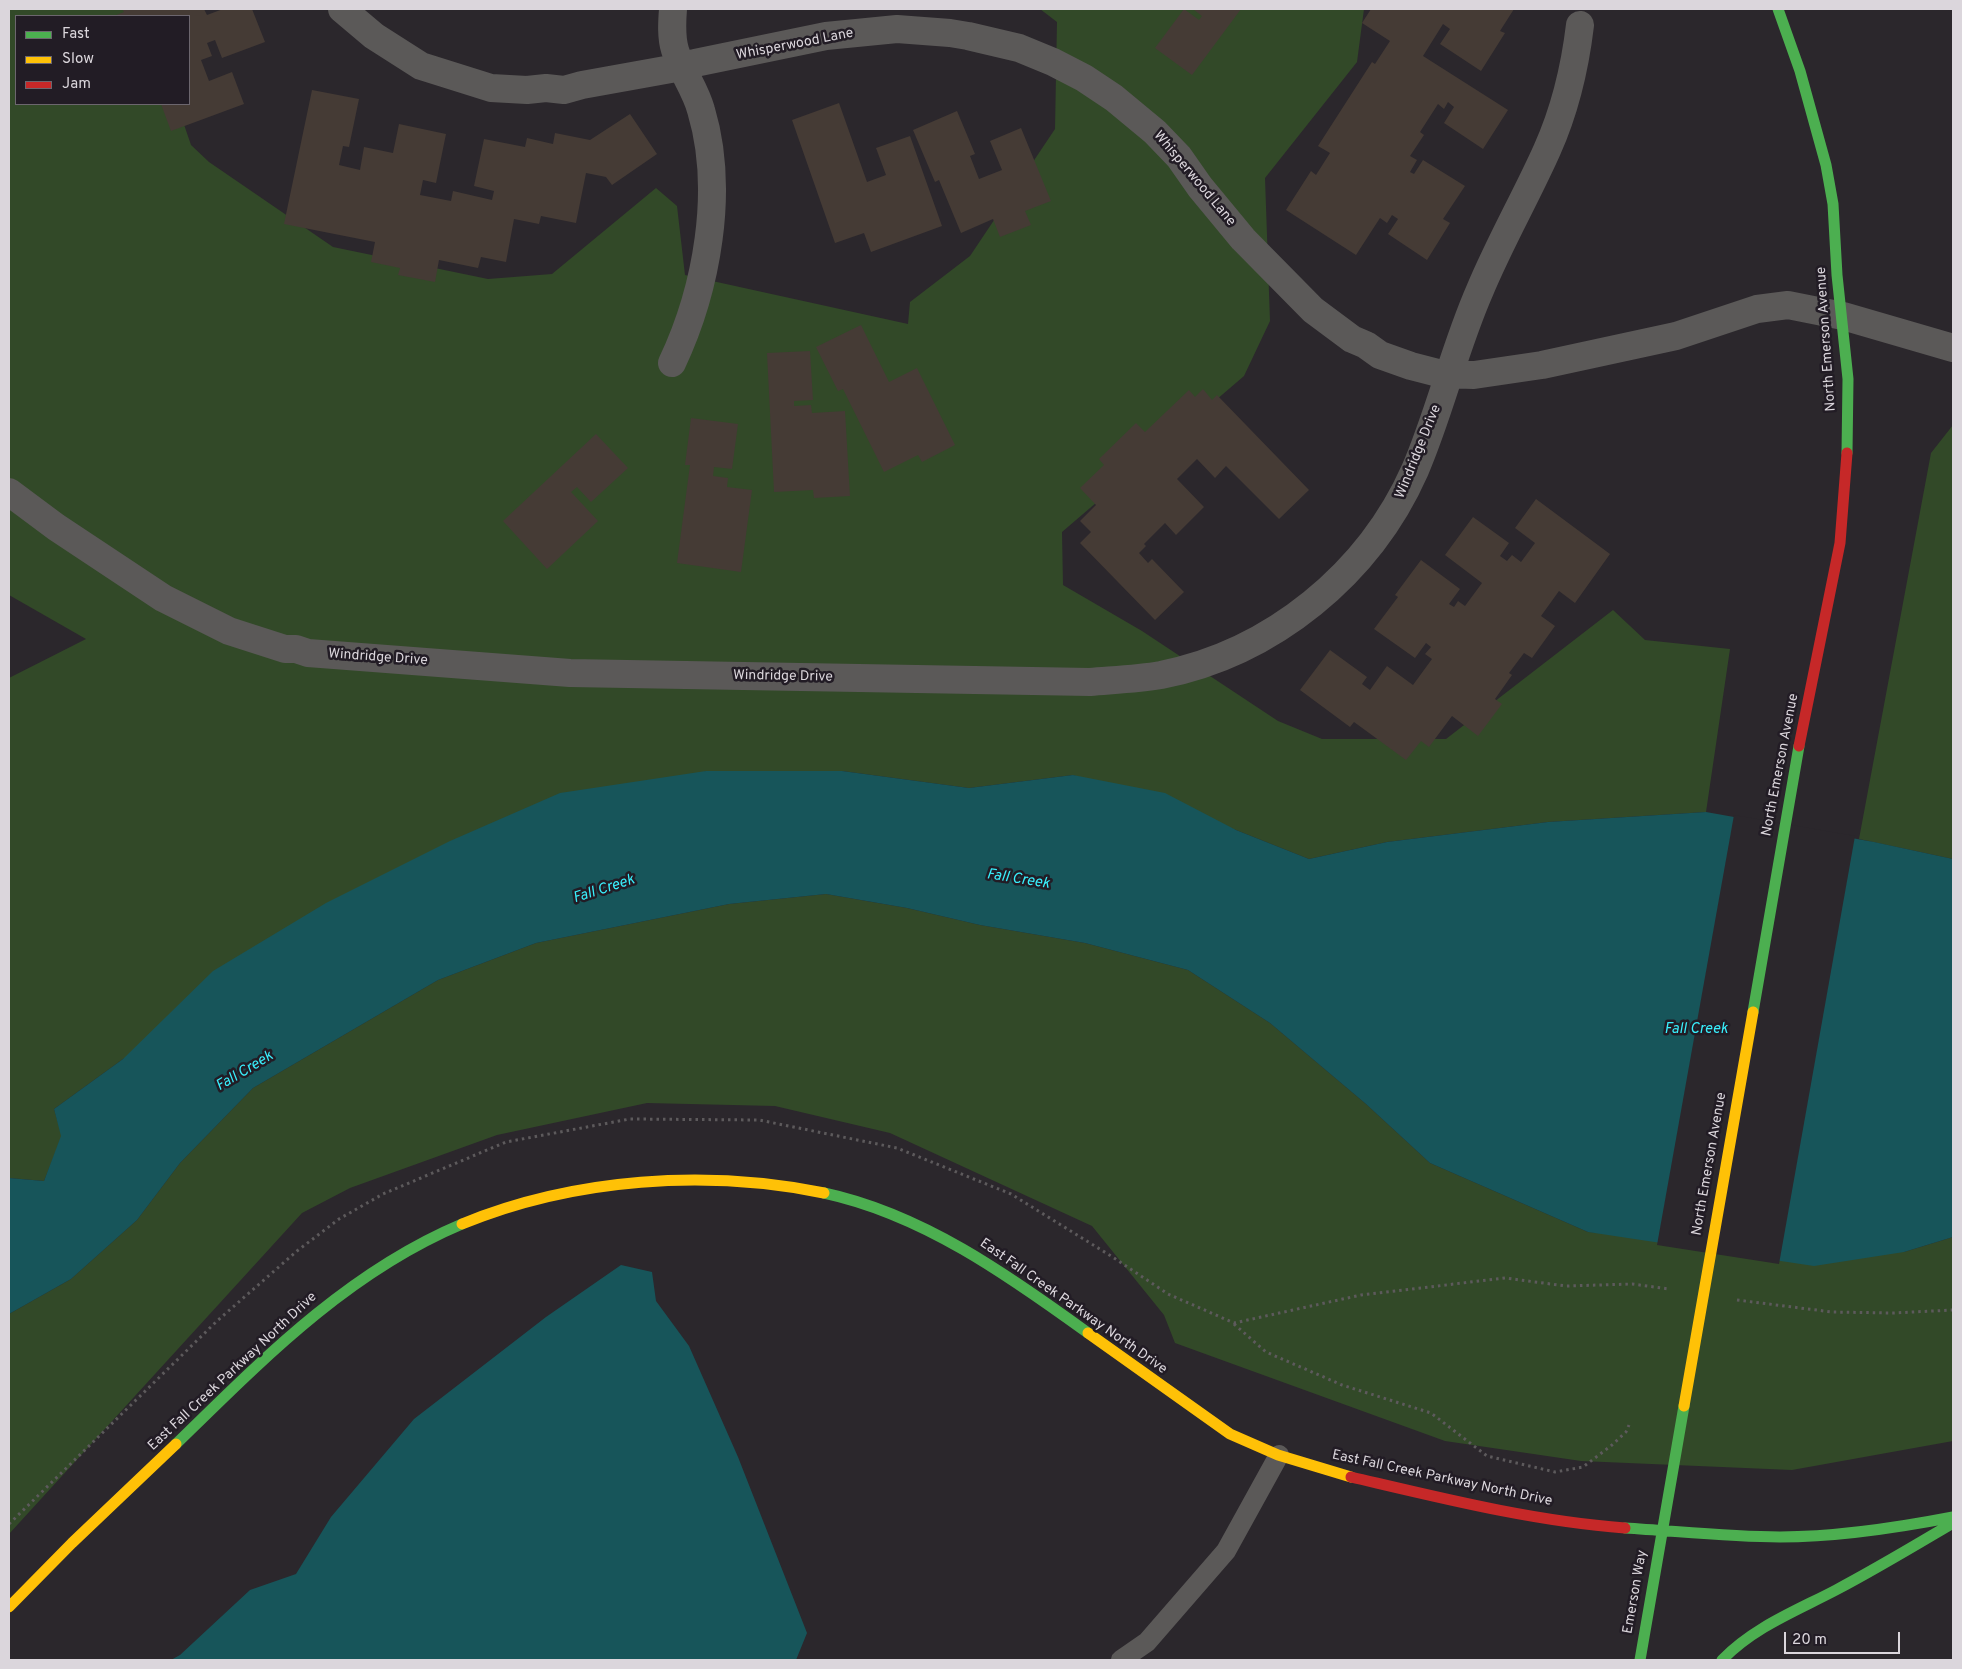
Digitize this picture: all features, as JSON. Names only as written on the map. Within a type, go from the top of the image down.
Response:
[{"type":"main road","name":"North Emerson Avenue","points":[[1662,1530],[1799,746],[1840,543],[1842,524],[1848,379],[1843,316],[1837,275],[1833,204],[1826,165],[1800,71],[1778,9]]},
{"type":"main road","name":"East Fall Creek Parkway North Drive","points":[[9,1607],[259,1364],[325,1306],[360,1279],[396,1256],[473,1218],[558,1194],[599,1186],[680,1180],[726,1181],[782,1186],[819,1192],[854,1201],[901,1218],[972,1254],[1230,1435],[1279,1455],[1384,1484],[1474,1504],[1580,1524],[1776,1537],[1861,1533],[1953,1516]]},
{"type":"main road","points":[[1722,1660],[1745,1638],[1784,1614],[1833,1592],[1953,1523]]},
{"type":"main road","name":"Emerson Way","points":[[1640,1660],[1662,1530]]},
{"type":"street","name":"Whisperwood Lane","points":[[342,9],[374,36],[421,66],[473,84],[491,88],[527,90],[546,88],[564,90],[826,36],[897,29],[950,33],[1019,48],[1068,69],[1114,98],[1155,132],[1179,157],[1200,187],[1243,239],[1313,310],[1352,339],[1380,355],[1410,366],[1448,374]]},
{"type":"street","points":[[672,363],[688,326],[701,281],[707,249],[711,206],[706,127],[696,94],[674,50],[672,38],[673,9]]},
{"type":"street","name":"Windridge Drive","points":[[9,492],[56,527],[163,598],[229,631],[285,649],[296,649],[308,653],[570,673],[1090,682],[1160,675],[1212,661],[1276,630],[1332,587],[1380,532],[1398,504],[1427,439],[1448,374],[1480,289],[1548,148],[1569,86],[1576,57],[1580,25]]},
{"type":"street","points":[[1448,374],[1474,375],[1542,365],[1676,336],[1767,307],[1788,305],[1843,316],[1953,348]]},
{"type":"lane","points":[[1121,1660],[1147,1642],[1226,1551],[1279,1455]]},
{"type":"path","points":[[1234,1323],[1266,1352],[1342,1385],[1431,1413],[1487,1456],[1555,1472],[1583,1467],[1612,1445],[1626,1432],[1629,1425]]},
{"type":"green space","points":[[9,9],[144,9],[146,15],[15,15],[15,105],[177,105],[191,145],[209,162],[333,247],[488,279],[552,274],[656,188],[677,206],[685,275],[908,324],[910,302],[970,256],[1055,129],[1057,22],[1040,9],[1364,9],[1357,62],[1265,178],[1270,321],[1244,376],[1062,532],[1063,585],[1142,631],[1278,721],[1322,739],[1446,739],[1613,610],[1645,640],[1730,649],[1706,812],[1548,822],[1387,842],[1309,859],[1236,830],[1073,775],[969,788],[842,771],[706,771],[123,1059],[54,1109],[62,1136],[44,1181],[9,1178],[9,678],[86,639],[9,595]]},
{"type":"green space","points":[[1953,425],[1953,859],[1859,839],[1931,453]]},
{"type":"green space","points":[[826,894],[907,908],[980,925],[1085,943],[1188,970],[1270,1023],[1366,1104],[1430,1163],[1588,1232],[1904,1252],[1953,1237],[1953,1441],[1792,1470],[1581,1461],[1445,1441],[1175,1343],[1164,1315],[1092,1226],[890,1133],[775,1106],[647,1103],[497,1135],[350,1188],[302,1213],[9,1534],[9,1314],[71,1279],[137,1220],[180,1163],[253,1088],[438,980],[536,943],[729,904]]},
{"type":"water","name":"Fall Creek","points":[[706,771],[842,771],[969,788],[1073,775],[1165,793],[1236,830],[1309,859],[1387,842],[1548,822],[1706,812],[1874,842],[1953,859],[1953,1237],[1904,1252],[1814,1266],[1588,1232],[1430,1163],[1366,1104],[1270,1023],[1188,970],[1085,943],[980,925],[907,908],[826,894],[729,904],[536,943],[438,980],[253,1088],[180,1163],[137,1220],[71,1279],[9,1314],[9,1178],[44,1181],[61,1136],[54,1109],[123,1059],[213,971],[326,903],[450,841],[560,793]]},
{"type":"water","points":[[621,1265],[652,1272],[656,1301],[689,1346],[738,1457],[807,1633],[796,1660],[171,1660],[180,1655],[250,1590],[296,1574],[331,1517],[414,1419],[546,1317]]},
{"type":"pier","points":[[1734,815],[1855,836],[1779,1264],[1657,1245]]},
{"type":"building","points":[[122,9],[204,9],[207,15],[223,9],[252,9],[265,42],[222,58],[215,40],[207,43],[212,56],[201,60],[209,81],[232,72],[244,104],[171,131],[161,105],[190,105],[190,15],[116,15],[124,12]]},
{"type":"building","points":[[1184,9],[1199,20],[1202,16],[1193,9],[1241,9],[1192,75],[1155,48]]},
{"type":"building","points":[[1371,9],[1514,9],[1500,31],[1505,33],[1481,71],[1440,44],[1450,29],[1443,24],[1423,56],[1508,110],[1483,149],[1444,123],[1454,107],[1448,102],[1444,109],[1438,104],[1420,132],[1424,135],[1410,156],[1417,160],[1410,172],[1414,174],[1423,160],[1465,186],[1443,219],[1450,223],[1427,260],[1388,234],[1398,219],[1392,215],[1387,223],[1380,218],[1356,255],[1286,210],[1311,171],[1316,175],[1330,153],[1318,146],[1372,62],[1375,64],[1390,41],[1362,23]]},
{"type":"building","points":[[312,90],[359,99],[349,147],[343,146],[339,165],[360,170],[364,147],[393,153],[399,124],[446,134],[436,183],[423,180],[420,195],[451,201],[453,191],[492,200],[494,191],[474,186],[484,139],[525,147],[527,138],[553,144],[555,133],[590,140],[630,114],[657,154],[612,185],[606,177],[586,173],[576,223],[541,216],[539,224],[514,219],[506,262],[481,257],[478,268],[439,260],[435,282],[398,275],[400,268],[371,262],[375,242],[284,224]]},
{"type":"building","points":[[839,103],[867,182],[886,175],[876,148],[910,136],[942,226],[871,252],[864,233],[835,243],[792,120]]},
{"type":"building","points":[[957,111],[975,154],[970,156],[979,179],[1002,170],[990,141],[1021,128],[1051,201],[1025,211],[1031,225],[1000,237],[993,219],[961,233],[939,180],[935,182],[913,130]]},
{"type":"building","points":[[861,325],[889,382],[917,368],[955,445],[922,462],[918,455],[884,472],[843,389],[838,391],[816,347]]},
{"type":"building","points":[[810,351],[813,400],[794,401],[794,406],[811,405],[812,413],[845,411],[850,496],[814,498],[813,490],[774,492],[767,353]]},
{"type":"building","points":[[1203,389],[1212,400],[1217,395],[1309,490],[1279,519],[1226,466],[1215,478],[1197,459],[1177,479],[1204,507],[1176,535],[1165,523],[1144,544],[1146,546],[1139,553],[1148,563],[1152,559],[1184,592],[1155,620],[1080,543],[1091,532],[1080,521],[1096,505],[1080,488],[1104,465],[1099,459],[1136,423],[1145,432],[1189,390],[1195,397]]},
{"type":"building","points":[[691,418],[738,424],[732,469],[714,467],[713,476],[728,478],[727,487],[752,490],[741,572],[677,563],[690,465],[685,465]]},
{"type":"building","points":[[596,434],[628,468],[591,502],[577,487],[571,492],[598,521],[547,569],[503,521]]},
{"type":"building","points":[[1536,499],[1610,554],[1575,603],[1559,591],[1541,616],[1555,626],[1532,658],[1524,653],[1509,673],[1512,675],[1495,699],[1502,704],[1478,736],[1452,716],[1429,747],[1421,741],[1406,760],[1354,722],[1350,727],[1300,690],[1330,650],[1367,677],[1362,684],[1370,690],[1387,666],[1413,685],[1432,659],[1425,654],[1431,647],[1426,643],[1415,658],[1374,629],[1398,597],[1395,595],[1421,560],[1460,589],[1449,604],[1454,607],[1458,601],[1465,606],[1482,583],[1445,555],[1473,517],[1509,543],[1500,556],[1507,561],[1512,555],[1521,562],[1535,543],[1515,528]]},
{"type":"traffic: fast","points":[[1778,9],[1800,71],[1826,165],[1833,204],[1837,275],[1848,379],[1847,453]]},
{"type":"traffic: fast","points":[[1753,1012],[1799,746]]},
{"type":"traffic: fast","points":[[824,1193],[860,1203],[930,1231],[995,1269],[1088,1333]]},
{"type":"traffic: fast","points":[[176,1444],[275,1350],[344,1292],[381,1267],[421,1244],[462,1224]]},
{"type":"traffic: fast","points":[[1640,1660],[1684,1406]]},
{"type":"traffic: fast","points":[[1625,1528],[1741,1536],[1802,1537],[1867,1531],[1953,1517]]},
{"type":"traffic: fast","points":[[1722,1660],[1734,1648],[1762,1629],[1866,1574],[1953,1523]]},
{"type":"traffic: slow","points":[[1684,1406],[1753,1012]]},
{"type":"traffic: slow","points":[[462,1224],[505,1208],[549,1196],[641,1182],[733,1181],[824,1193]]},
{"type":"traffic: slow","points":[[1088,1333],[1230,1434],[1278,1455],[1351,1477]]},
{"type":"traffic: slow","points":[[9,1607],[72,1543],[176,1444]]},
{"type":"traffic: jam","points":[[1799,746],[1840,543],[1847,453]]},
{"type":"traffic: jam","points":[[1351,1477],[1453,1501],[1521,1514],[1590,1525],[1625,1528]]}]
